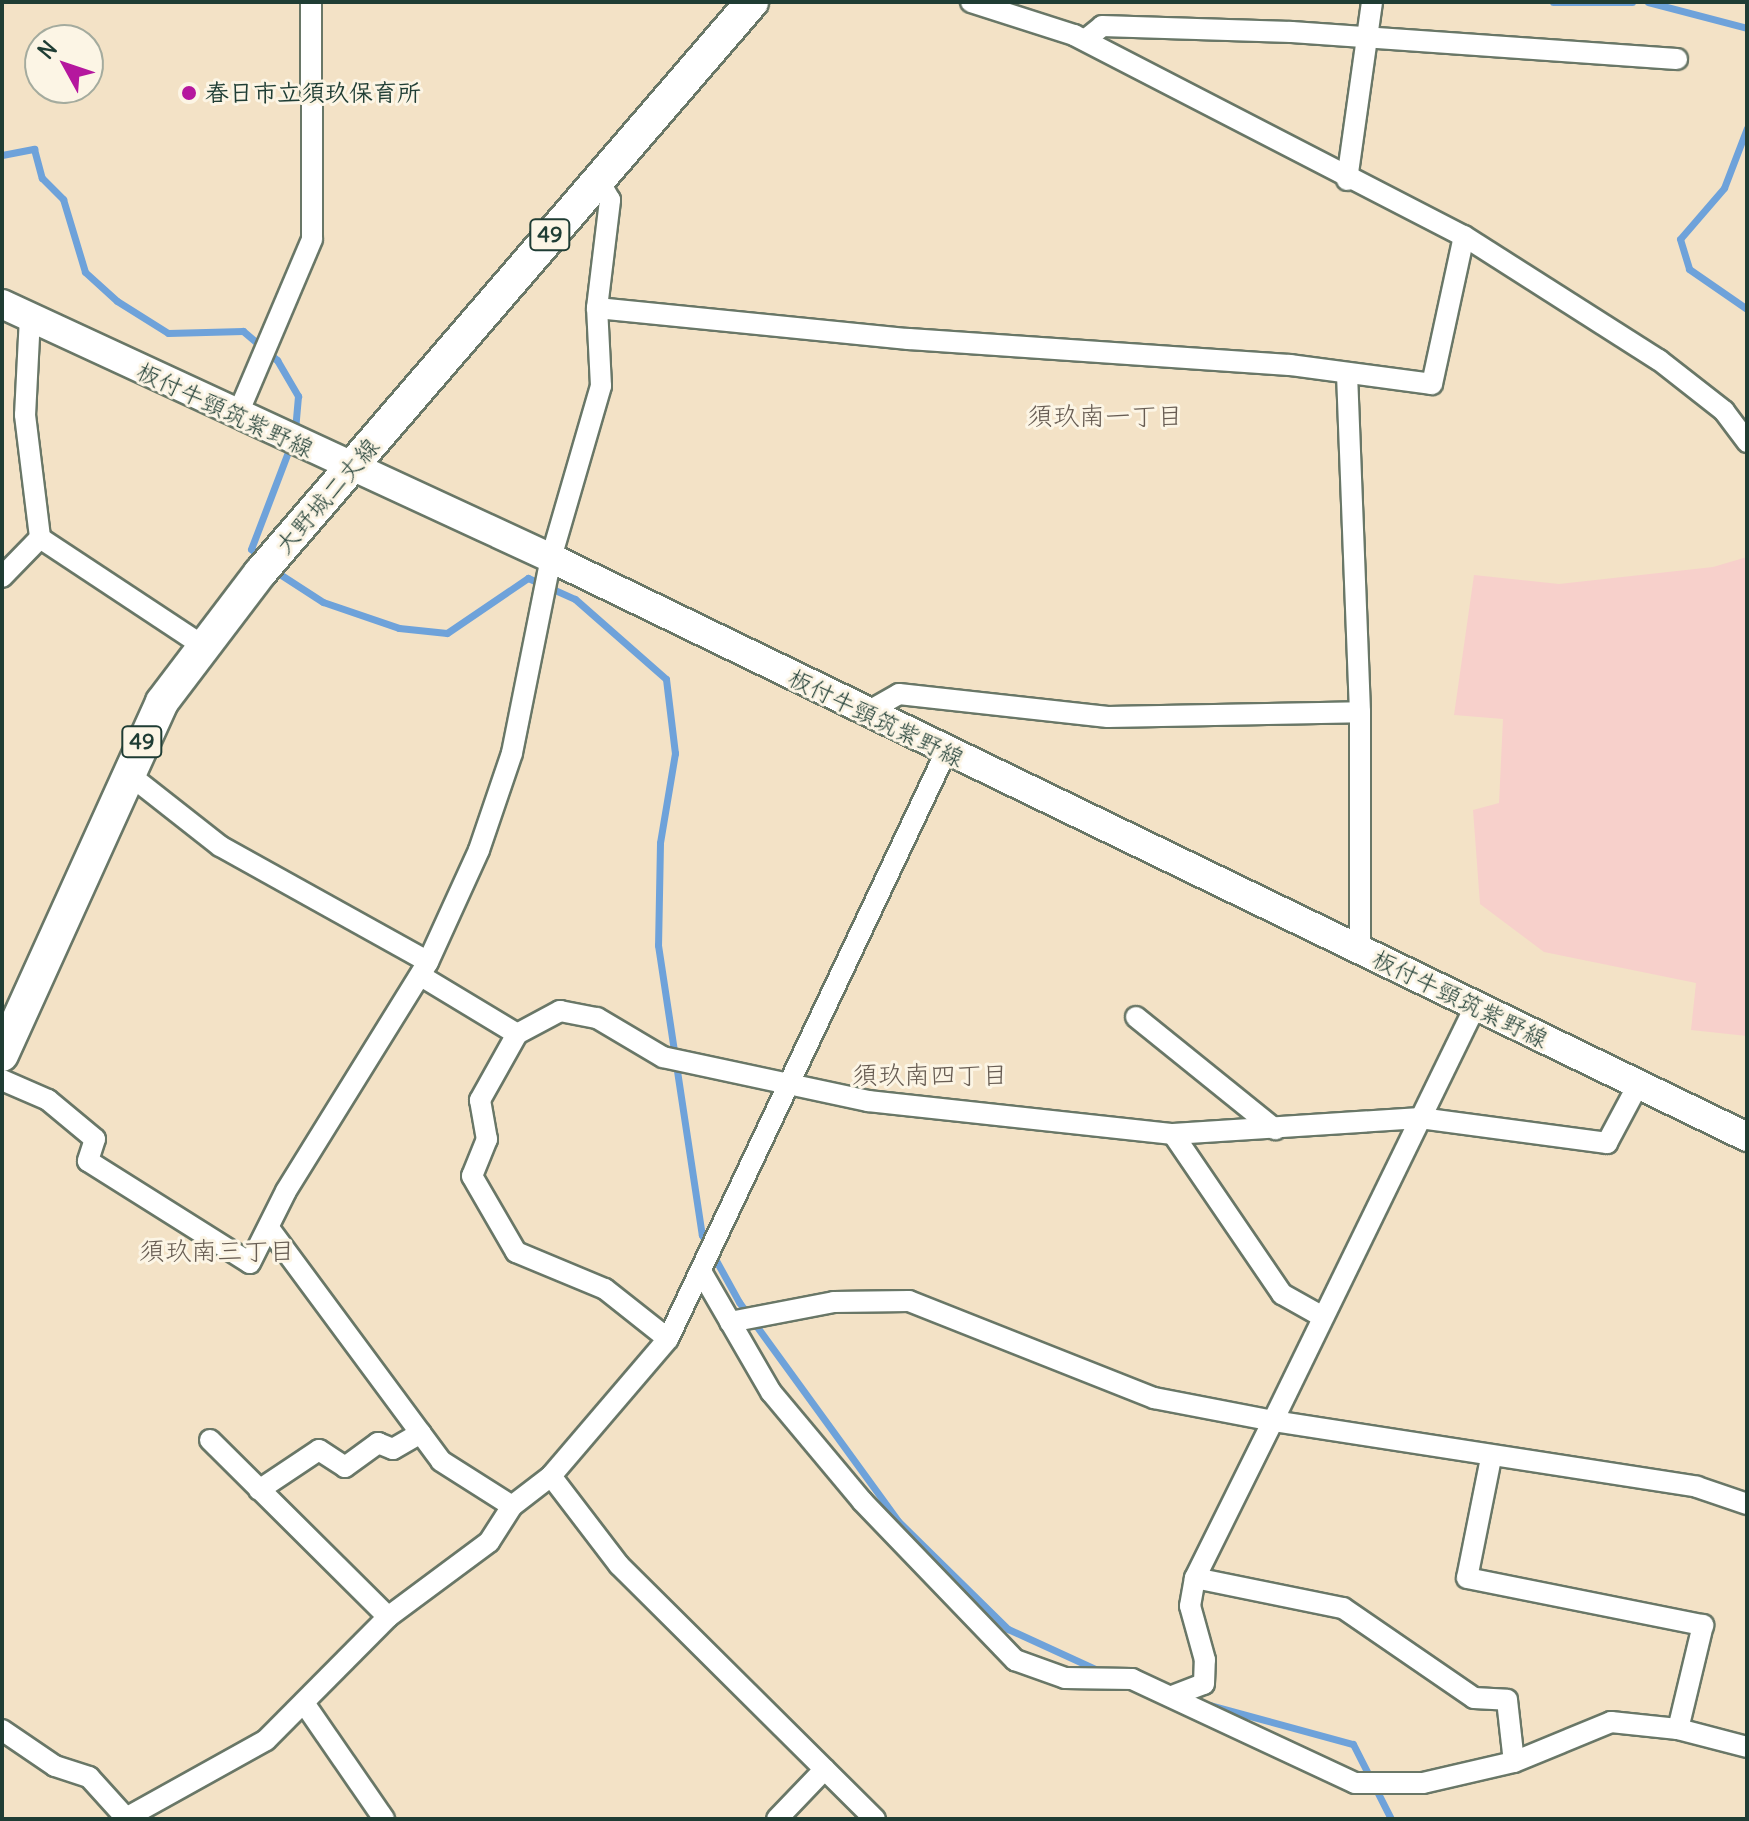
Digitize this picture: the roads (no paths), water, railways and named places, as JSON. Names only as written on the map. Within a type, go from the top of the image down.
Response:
[{"type":"main road","name":"大野城二丈線","points":[[2,1055],[126,772],[162,702],[203,646],[349,469],[752,2]]},
{"type":"main road","name":"板付牛頸筑紫野線","points":[[2,304],[349,469],[551,558],[864,714],[1747,1137]]},
{"type":"street","points":[[237,416],[312,239],[311,2]]},
{"type":"street","points":[[971,2],[1085,40],[1347,180],[1464,236],[1659,360],[1724,411],[1747,442]]},
{"type":"street","points":[[1347,180],[1372,2]]},
{"type":"street","points":[[1085,40],[1102,26],[1365,38],[1677,59]]},
{"type":"street","points":[[2,1080],[48,1100],[95,1139],[88,1161],[250,1263],[271,1231],[286,1191],[424,969],[512,753],[551,558],[601,386],[597,308],[610,200],[598,179]]},
{"type":"street","points":[[597,308],[1432,384],[1464,236]]},
{"type":"street","points":[[30,317],[25,415],[40,538],[203,646]]},
{"type":"street","points":[[1347,375],[1360,712],[1360,951]]},
{"type":"street","points":[[1724,411],[1747,414]]},
{"type":"street","points":[[2,577],[40,538]]},
{"type":"street","points":[[864,714],[899,694],[1108,717],[1360,712]]},
{"type":"street","points":[[2,1730],[55,1766],[89,1777],[126,1818],[266,1740],[388,1617],[489,1542],[512,1506],[551,1476],[668,1339],[795,1080],[946,752]]},
{"type":"street","points":[[126,772],[220,846],[424,969],[517,1034]]},
{"type":"street","points":[[1172,1696],[1204,1684],[1205,1660],[1190,1606],[1195,1578],[1475,1006]]},
{"type":"street","points":[[668,1339],[605,1289],[516,1252],[472,1176],[487,1139],[480,1100],[517,1034],[560,1011],[597,1018],[663,1057],[795,1080],[868,1101],[1173,1134],[1420,1118],[1607,1143],[1638,1085]]},
{"type":"street","points":[[1136,1017],[1275,1129]]},
{"type":"street","points":[[1173,1134],[1282,1294],[1323,1317]]},
{"type":"street","points":[[271,1231],[441,1461],[512,1506]]},
{"type":"street","points":[[702,1273],[771,1392],[851,1489],[1015,1660],[1065,1678],[1132,1679],[1355,1783],[1423,1783],[1514,1762],[1611,1722],[1678,1729],[1747,1747]]},
{"type":"street","points":[[730,1322],[834,1302],[909,1301],[1154,1398],[1491,1458],[1697,1487],[1747,1504]]},
{"type":"street","points":[[259,1490],[319,1450],[345,1467],[378,1443],[393,1449],[421,1433]]},
{"type":"street","points":[[210,1440],[388,1617]]},
{"type":"street","points":[[1491,1458],[1467,1578],[1703,1625],[1678,1729]]},
{"type":"street","points":[[551,1476],[619,1565],[875,1819]]},
{"type":"street","points":[[1195,1578],[1343,1608],[1474,1698],[1507,1700],[1514,1762]]},
{"type":"street","points":[[304,1703],[384,1819]]},
{"type":"street","points":[[777,1819],[825,1769]]},
{"type":"waterway","points":[[1553,2],[1632,2]]},
{"type":"waterway","points":[[1648,2],[1747,28]]},
{"type":"waterway","points":[[1747,128],[1724,188],[1680,239],[1689,269],[1747,309]]},
{"type":"waterway","points":[[2,155],[34,149],[42,178],[63,199],[85,272],[117,301],[168,333],[243,331],[277,360],[298,396],[295,433]]},
{"type":"waterway","points":[[263,560],[251,549],[291,444]]},
{"type":"waterway","points":[[275,571],[323,602],[399,628],[447,633],[528,578],[575,599],[666,679],[675,753],[660,843],[658,945],[702,1235],[739,1302],[898,1521],[1008,1629],[1102,1672]]},
{"type":"waterway","points":[[1209,1705],[1353,1744],[1391,1819]]},
{"type":"place","name":"春日市立須玖保育所","points":[[189,93]]},
{"type":"district","name":"須玖南一丁目","points":[[1105,416]]},
{"type":"district","name":"須玖南四丁目","points":[[930,1075]]},
{"type":"district","name":"須玖南三丁目","points":[[217,1251]]}]
